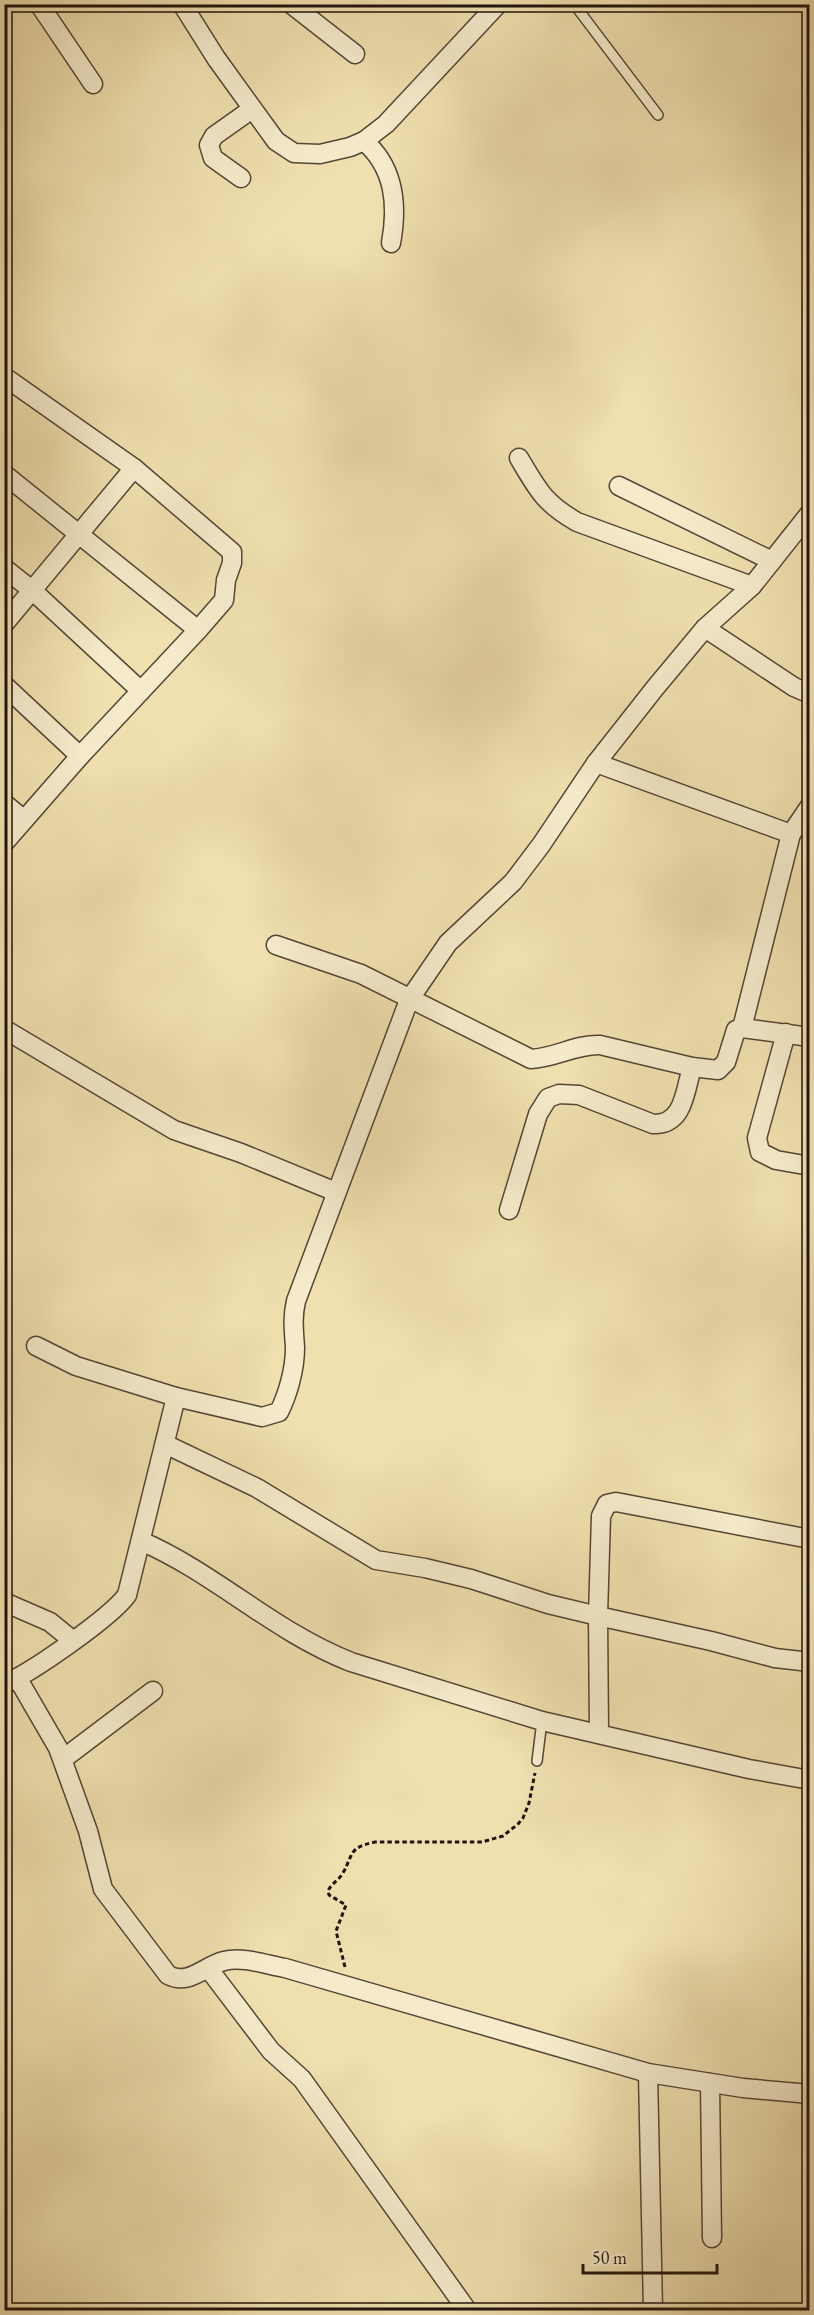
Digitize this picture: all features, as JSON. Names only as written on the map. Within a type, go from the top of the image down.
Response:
[{"type":"street","points":[[39,4],[93,84]]},
{"type":"street","points":[[182,4],[276,141],[294,153],[320,154],[364,141],[386,124],[498,4]]},
{"type":"street","points":[[291,4],[355,54]]},
{"type":"street","points":[[241,178],[213,158],[209,145],[214,136],[252,109]]},
{"type":"street","points":[[364,141],[374,150],[390,175],[395,220],[391,243]]},
{"type":"street","points":[[4,379],[9,380],[134,468],[232,552],[232,563],[226,580],[224,600],[80,756],[4,843]]},
{"type":"street","points":[[519,458],[538,490],[554,509],[577,522],[752,586]]},
{"type":"street","points":[[4,624],[134,468]]},
{"type":"street","points":[[4,474],[198,630]]},
{"type":"street","points":[[619,486],[771,561]]},
{"type":"street","points":[[36,1346],[76,1366],[176,1397],[262,1417],[279,1412],[293,1367],[295,1348],[293,1316],[296,1301],[409,1000],[448,944],[513,882],[596,763],[705,628],[752,586],[810,513]]},
{"type":"street","points":[[4,568],[33,591],[141,691]]},
{"type":"street","points":[[705,628],[794,687],[810,694]]},
{"type":"street","points":[[4,685],[80,756]]},
{"type":"street","points":[[596,763],[791,834]]},
{"type":"street","points":[[4,803],[24,820]]},
{"type":"street","points":[[742,1028],[791,834],[810,806]]},
{"type":"street","points":[[276,945],[361,974],[531,1059],[586,1044],[600,1045],[711,1070],[723,1067],[736,1030],[742,1028],[810,1037]]},
{"type":"street","points":[[4,1029],[174,1130],[336,1192]]},
{"type":"street","points":[[786,1034],[757,1138],[760,1152],[776,1160],[810,1166]]},
{"type":"street","points":[[509,1210],[538,1114],[548,1098],[559,1094],[579,1095],[653,1124],[665,1125],[674,1119],[680,1108],[692,1067]]},
{"type":"street","points":[[176,1397],[127,1595],[112,1610],[11,1682],[47,1726],[63,1759],[105,1894],[168,1975],[184,1979],[227,1960],[285,1968],[648,2073],[710,2083],[810,2094]]},
{"type":"street","points":[[165,1444],[256,1488],[376,1560],[471,1579],[548,1604],[775,1658],[810,1662]]},
{"type":"street","points":[[599,1734],[598,1616],[601,1516],[606,1504],[616,1502],[810,1539]]},
{"type":"street","points":[[141,1541],[186,1563],[264,1617],[332,1654],[542,1721],[738,1767],[810,1780]]},
{"type":"street","points":[[4,1602],[50,1622],[72,1640]]},
{"type":"street","points":[[63,1759],[153,1690]]},
{"type":"street","points":[[208,1968],[271,2051],[302,2079],[467,2310]]},
{"type":"street","points":[[648,2073],[653,2310]]},
{"type":"street","points":[[710,2083],[712,2238]]},
{"type":"lane","points":[[574,4],[658,116]]},
{"type":"lane","points":[[537,1761],[542,1721]]},
{"type":"path","points":[[359,1989],[344,1965],[336,1934],[346,1905],[328,1893],[329,1888],[343,1873],[350,1854],[364,1845],[375,1842],[482,1842],[503,1836],[523,1818],[529,1803],[537,1761]]}]
